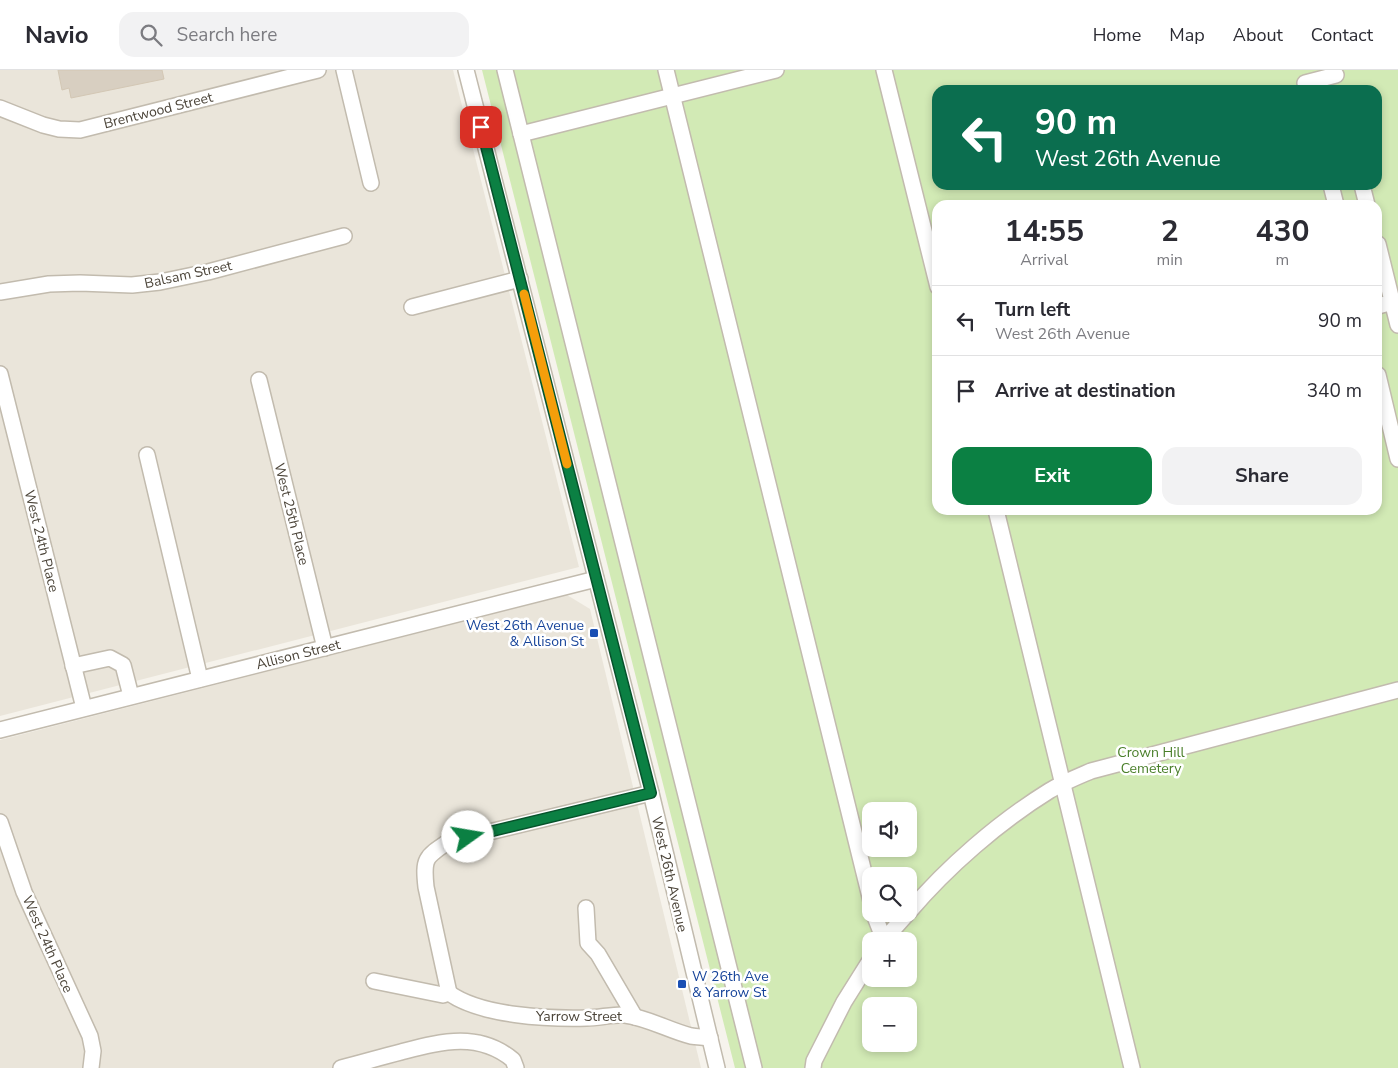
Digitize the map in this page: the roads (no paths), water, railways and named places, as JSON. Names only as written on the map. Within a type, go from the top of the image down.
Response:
[{"type":"street","name":"Brentwood Street","points":[[0,108],[43,125],[59,129],[80,130],[318,70]]},
{"type":"street","points":[[344,70],[371,183]]},
{"type":"street","name":"West 26th Avenue","points":[[466,70],[651,793],[717,1068]]},
{"type":"street","points":[[505,70],[754,1068]]},
{"type":"street","points":[[666,70],[863,867]]},
{"type":"street","points":[[521,134],[776,70]]},
{"type":"street","points":[[884,70],[932,263]]},
{"type":"street","points":[[1305,81],[1337,78]]},
{"type":"street","name":"Balsam Street","points":[[0,292],[49,284],[132,285],[160,282],[208,272],[344,236]]},
{"type":"street","points":[[1382,261],[1398,325]]},
{"type":"street","points":[[412,307],[520,279]]},
{"type":"street","points":[[1382,305],[1392,302]]},
{"type":"street","name":"West 24th Place","points":[[0,374],[84,708]]},
{"type":"street","name":"West 25th Place","points":[[259,380],[325,648]]},
{"type":"street","points":[[1382,384],[1392,405],[1398,459]]},
{"type":"street","points":[[147,455],[200,679]]},
{"type":"street","points":[[997,515],[1132,1068]]},
{"type":"street","name":"Allison Street","points":[[0,730],[596,579]]},
{"type":"street","points":[[74,666],[110,658],[123,665],[131,696]]},
{"type":"street","points":[[917,904],[958,861],[980,842],[1016,813],[1063,783],[1091,771],[1398,690]]},
{"type":"street","points":[[374,981],[443,995],[449,993],[426,887],[424,869],[429,854],[448,842],[651,793]]},
{"type":"street","name":"West 24th Place","points":[[0,822],[24,892],[90,1036],[93,1051],[91,1068]]},
{"type":"street","points":[[586,908],[588,943],[598,954],[635,1017]]},
{"type":"street","points":[[891,932],[900,922]]},
{"type":"street","points":[[813,1068],[814,1061],[844,1002],[862,973]]},
{"type":"street","name":"Yarrow Street","points":[[449,993],[471,1005],[522,1015],[585,1018],[622,1015],[635,1017],[692,1036],[710,1038]]},
{"type":"street","points":[[342,1068],[437,1042],[453,1040],[468,1040],[495,1048],[515,1064]]},
{"type":"place","name":"West 26th Avenue & Allison St","points":[[594,633]]},
{"type":"place","name":"W 26th Ave & Yarrow St","points":[[682,984]]},
{"type":"park label","name":"Crown Hill Cemetery","points":[[1151,760]]}]
